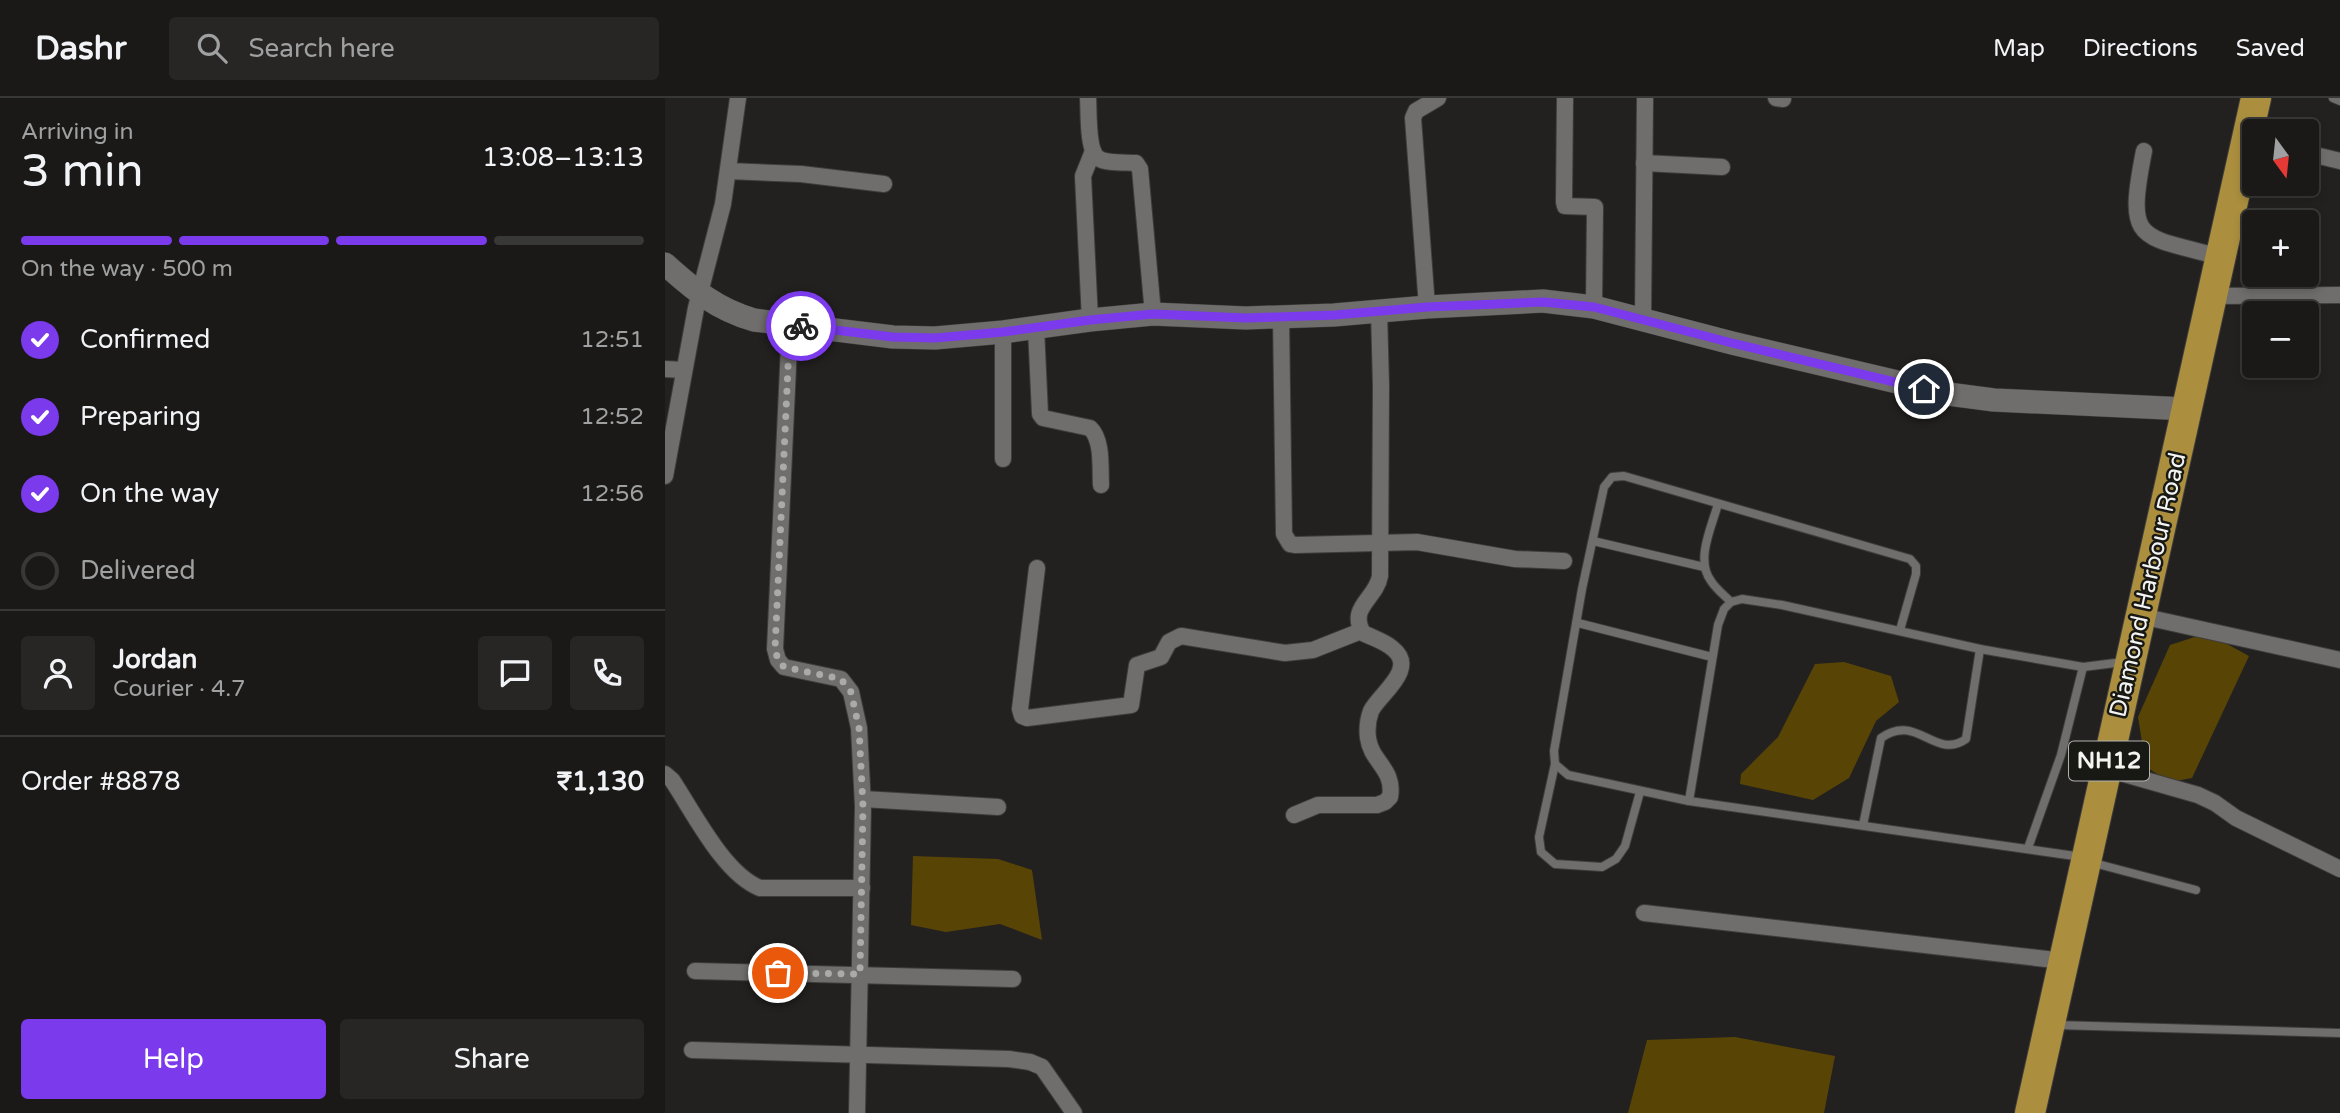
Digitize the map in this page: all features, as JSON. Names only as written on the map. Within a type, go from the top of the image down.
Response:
[{"type":"highway","name":"Diamond Harbour Road","points":[[2253,119],[2256,98]]},
{"type":"highway","name":"Diamond Harbour Road","points":[[2030,1113],[2242,172]]},
{"type":"main road","points":[[665,264],[700,295],[732,314],[754,320],[893,337],[935,338],[1003,332],[1153,314],[1246,318],[1543,302],[1594,307],[1948,394],[1994,401],[2187,409]]},
{"type":"street","points":[[665,476],[683,370],[721,215],[738,98]]},
{"type":"street","points":[[1088,98],[1093,151],[1101,159],[1136,163],[1140,169],[1153,314]]},
{"type":"street","points":[[1427,307],[1413,118],[1416,111],[1439,98]]},
{"type":"street","points":[[1565,98],[1565,206],[1594,206],[1596,209],[1594,307]]},
{"type":"street","points":[[1643,319],[1645,98]]},
{"type":"street","points":[[1776,98],[1783,99]]},
{"type":"street","points":[[2144,150],[2136,204],[2136,216],[2143,232],[2153,240],[2221,257]]},
{"type":"street","points":[[1090,320],[1083,176],[1093,151]]},
{"type":"street","points":[[2319,156],[2340,161]]},
{"type":"street","points":[[1644,163],[1721,167]]},
{"type":"street","points":[[728,171],[801,174],[884,184]]},
{"type":"street","points":[[2212,296],[2340,295]]},
{"type":"street","points":[[1361,631],[1361,606],[1379,583],[1379,311]]},
{"type":"street","points":[[1281,316],[1284,534],[1287,540],[1296,545],[1416,542],[1515,559],[1564,561]]},
{"type":"street","points":[[790,324],[775,649],[778,660],[784,667],[841,679],[851,692],[859,728],[863,799],[857,1113]]},
{"type":"street","points":[[1036,328],[1040,414],[1042,418],[1094,430],[1101,485]]},
{"type":"street","points":[[1003,332],[1003,459]]},
{"type":"street","points":[[665,369],[683,370]]},
{"type":"street","points":[[1038,568],[1020,709],[1024,717],[1131,705],[1137,665],[1161,657],[1169,642],[1181,636],[1285,653],[1313,650],[1361,631],[1389,645],[1399,657],[1399,672],[1396,681],[1372,710],[1368,735],[1373,752],[1390,779],[1390,797],[1377,805],[1318,805],[1294,815]]},
{"type":"street","points":[[2141,616],[2340,660]]},
{"type":"street","points":[[2107,769],[2198,795],[2236,818],[2340,869]]},
{"type":"street","points":[[665,774],[672,780],[732,870],[748,883],[760,888],[862,888]]},
{"type":"street","points":[[863,799],[998,807]]},
{"type":"street","points":[[1644,914],[2064,961]]},
{"type":"street","points":[[695,971],[1013,979]]},
{"type":"street","points":[[692,1050],[859,1053],[1030,1062],[1042,1068],[1074,1113]]},
{"type":"lane","points":[[2333,98],[2340,101]]},
{"type":"lane","points":[[1640,792],[1625,846],[1616,859],[1602,867],[1555,864],[1541,852],[1539,837],[1555,764],[1554,751],[1593,541],[1604,487],[1612,477],[1624,476],[1910,559],[1916,566],[1916,574],[1900,630]]},
{"type":"lane","points":[[1719,504],[1705,551],[1704,567],[1710,580],[1731,602]]},
{"type":"lane","points":[[1593,541],[1704,567]]},
{"type":"lane","points":[[1689,801],[1717,625],[1724,609],[1731,602],[1742,599],[1782,605],[1980,649],[2083,667],[2130,661]]},
{"type":"lane","points":[[1578,623],[1712,657]]},
{"type":"lane","points":[[1863,825],[1881,738],[1892,730],[1904,729],[1946,746],[1958,745],[1966,738],[1980,649]]},
{"type":"lane","points":[[2028,848],[2061,755],[2083,667]]},
{"type":"lane","points":[[1555,764],[1568,775],[1640,792],[2028,848],[2087,859],[2196,890]]},
{"type":"lane","points":[[2049,1024],[2340,1033]]},
{"type":"shaded area","points":[[2207,633],[2249,656],[2192,778],[2170,782],[2146,767],[2138,717],[2170,645]]},
{"type":"shaded area","points":[[1844,662],[1891,676],[1899,702],[1876,721],[1849,778],[1813,800],[1740,784],[1741,774],[1778,737],[1815,664]]},
{"type":"shaded area","points":[[913,856],[998,859],[1032,870],[1042,940],[1000,924],[946,932],[911,925]]},
{"type":"shaded area","points":[[1735,1037],[1835,1056],[1824,1113],[1628,1113],[1647,1040]]},
{"type":"way so far","points":[[778,973],[860,974],[863,806],[859,728],[851,692],[841,679],[784,667],[778,660],[775,649],[790,324],[801,326]]},
{"type":"route","points":[[801,326],[893,337],[935,338],[1153,314],[1246,318],[1543,302],[1594,307],[1924,389]]}]
